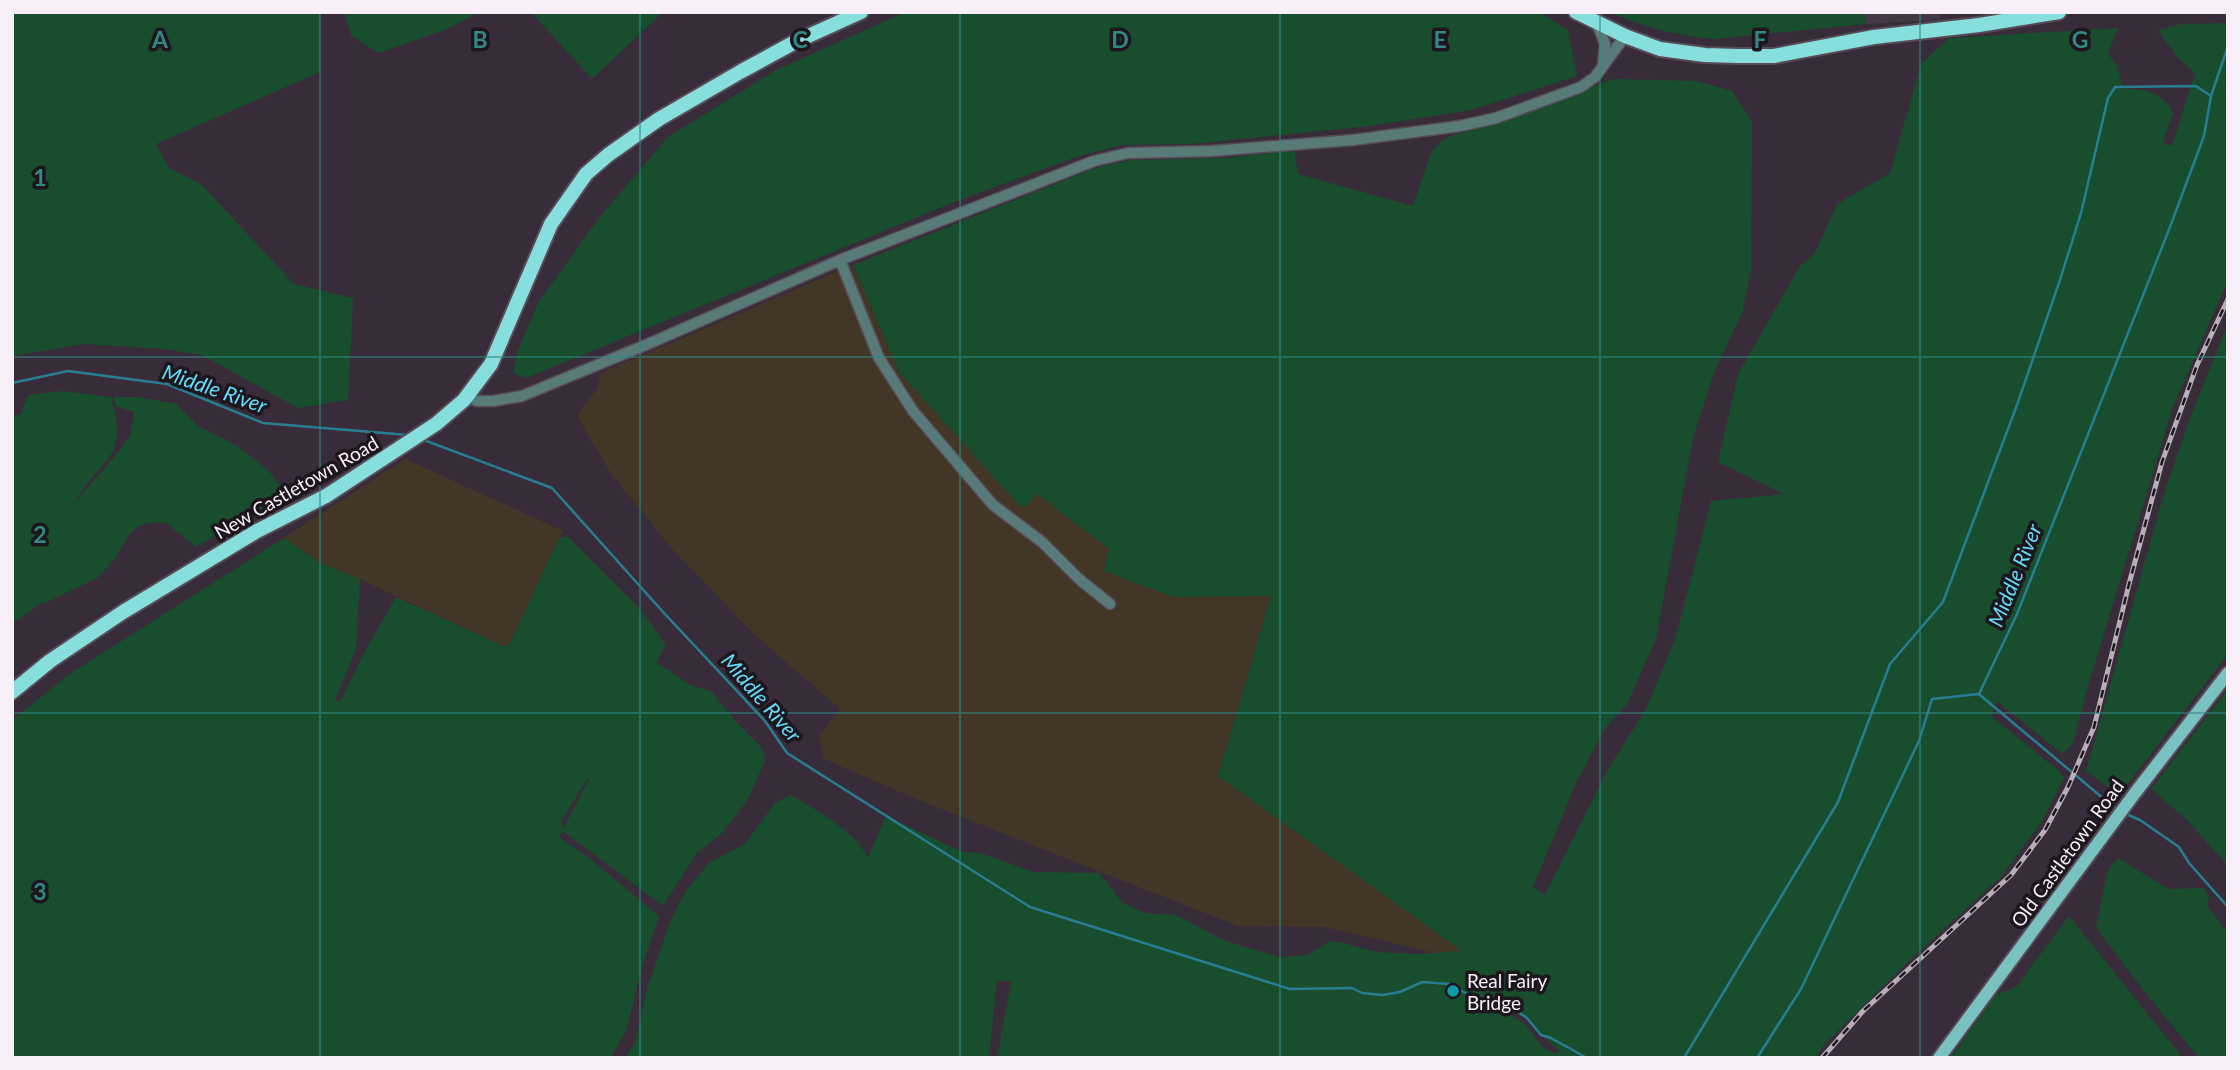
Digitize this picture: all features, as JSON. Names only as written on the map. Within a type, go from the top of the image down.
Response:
[{"type":"highway","name":"New Castletown Road","points":[[12,692],[50,661],[195,567],[257,531],[326,496],[436,424],[464,401],[491,364],[551,223],[586,174],[608,155],[671,112],[762,60],[861,12]]},
{"type":"highway","points":[[1576,12],[1625,36],[1660,49],[1705,55],[1774,56],[1874,37],[1979,25],[2059,12]]},
{"type":"main road","name":"Old Castletown Road","points":[[1939,1058],[2135,793],[2228,673]]},
{"type":"street","points":[[1597,23],[1605,44],[1602,69]]},
{"type":"street","points":[[476,401],[522,396],[840,260],[1094,160],[1128,153],[1251,148],[1353,140],[1460,126],[1496,118],[1581,87],[1602,69],[1625,36]]},
{"type":"street","points":[[840,260],[880,358],[913,411],[993,505],[1042,542],[1079,579],[1110,604]]},
{"type":"shaded area","points":[[1866,12],[1941,12],[1939,20],[1866,24]]},
{"type":"shaded area","points":[[853,265],[899,372],[1019,505],[1037,494],[1172,597],[1271,596],[1218,776],[1463,951],[1435,953],[1325,927],[1238,926],[926,803],[824,759],[819,735],[840,709],[754,634],[674,551],[612,475],[577,416],[597,389],[601,373]]},
{"type":"shaded area","points":[[405,459],[563,531],[509,645],[503,646],[320,563],[284,538]]},
{"type":"green space","points":[[12,12],[320,12],[320,72],[156,144],[169,168],[201,184],[294,284],[353,298],[348,400],[298,408],[202,355],[164,349],[83,344],[12,356]]},
{"type":"green space","points":[[344,12],[480,12],[445,30],[378,53],[351,35]]},
{"type":"green space","points":[[531,12],[663,12],[592,79]]},
{"type":"green space","points":[[906,12],[1540,12],[1568,31],[1577,76],[1471,110],[1370,126],[1191,144],[1122,145],[1076,157],[947,205],[526,378],[513,373],[517,353],[538,303],[598,219],[668,137],[776,70]]},
{"type":"green space","points":[[1610,12],[1866,12],[1866,24],[1716,39],[1662,30]]},
{"type":"green space","points":[[2228,23],[2228,280],[2173,407],[2073,743],[2062,754],[1997,701],[1991,716],[2064,778],[2041,823],[2000,878],[1910,960],[1824,1045],[1815,1058],[997,1058],[1011,982],[997,980],[989,1058],[625,1058],[635,1043],[648,986],[670,922],[685,892],[710,862],[745,844],[775,803],[791,795],[844,829],[868,857],[886,816],[962,852],[981,853],[1033,872],[1099,873],[1122,902],[1144,913],[1176,915],[1225,941],[1280,957],[1308,955],[1331,940],[1377,952],[1419,954],[1462,951],[1218,776],[1271,596],[1173,597],[1104,571],[1109,549],[1037,494],[1026,507],[1019,505],[899,372],[853,265],[1095,168],[1131,160],[1226,158],[1294,150],[1298,174],[1413,206],[1432,150],[1446,138],[1614,79],[1697,81],[1732,91],[1752,122],[1751,270],[1742,313],[1715,370],[1693,438],[1656,639],[1627,704],[1604,730],[1576,783],[1533,887],[1545,895],[1608,769],[1645,711],[1675,640],[1711,501],[1784,494],[1718,462],[1738,374],[1800,266],[1815,253],[1837,204],[1890,173],[1921,64],[1949,38],[2118,28],[2108,54],[2117,65],[2123,89],[2152,93],[2168,105],[2173,112],[2163,143],[2172,146],[2195,73],[2178,58],[2158,30],[2181,24]],"holes":[[[1510,1003],[1559,1051],[1554,1053],[1542,1047],[1526,1025],[1504,1010]]]},
{"type":"green space","points":[[2228,323],[2228,654],[2119,795],[2086,771],[2165,490]]},
{"type":"green space","points":[[63,391],[111,397],[116,418],[115,447],[74,503],[130,436],[134,412],[116,406],[113,397],[138,397],[176,404],[198,426],[236,445],[268,470],[287,494],[196,547],[166,523],[141,525],[130,533],[115,559],[97,578],[41,603],[12,624],[12,416],[21,414],[28,395]]},
{"type":"green space","points":[[567,536],[640,609],[666,645],[656,662],[692,686],[711,691],[762,748],[765,761],[742,808],[722,833],[696,854],[663,906],[563,831],[559,837],[589,858],[659,916],[643,964],[626,1031],[611,1058],[12,1058],[12,720],[71,673],[284,538],[320,563],[360,579],[356,649],[335,700],[340,702],[396,597],[503,646],[509,645],[559,538]],"holes":[[[589,779],[563,829],[561,821]]]},
{"type":"green space","points":[[2228,689],[2228,866],[2188,821],[2151,789]]},
{"type":"green space","points":[[2118,858],[2168,889],[2203,888],[2209,896],[2207,906],[2228,933],[2228,1058],[2199,1058],[2096,928],[2107,872]]},
{"type":"green space","points":[[2069,916],[2183,1058],[1950,1058],[1996,995],[2016,987]]},
{"type":"waterway","name":"Middle River","points":[[1979,694],[2017,614],[2170,227],[2204,136],[2211,96],[2228,46]]},
{"type":"waterway","points":[[1684,1058],[1838,802],[1890,664],[1943,602],[2017,405],[2060,280],[2081,213],[2108,98],[2115,87],[2196,86],[2211,96]]},
{"type":"waterway","name":"Middle River","points":[[12,383],[68,371],[167,384],[263,423],[408,435]]},
{"type":"waterway","name":"Middle River","points":[[421,439],[552,488],[765,721],[787,753],[1030,907],[1290,989],[1352,988],[1362,993],[1383,995],[1400,992],[1422,982],[1449,984],[1469,995],[1489,998],[1511,1007],[1527,1018],[1541,1035],[1587,1058]]},
{"type":"waterway","name":"Middle River","points":[[1757,1058],[1801,989],[1919,741],[1932,699],[1979,694]]},
{"type":"waterway","points":[[1980,695],[2117,810]]},
{"type":"waterway","points":[[2126,814],[2140,820],[2179,847],[2189,863],[2228,907]]},
{"type":"railway","points":[[1822,1058],[1863,1011],[2011,875],[2045,830],[2068,787],[2094,727],[2162,462],[2197,365],[2228,299]]},
{"type":"place","name":"Real Fairy Bridge","points":[[1453,991]]}]
